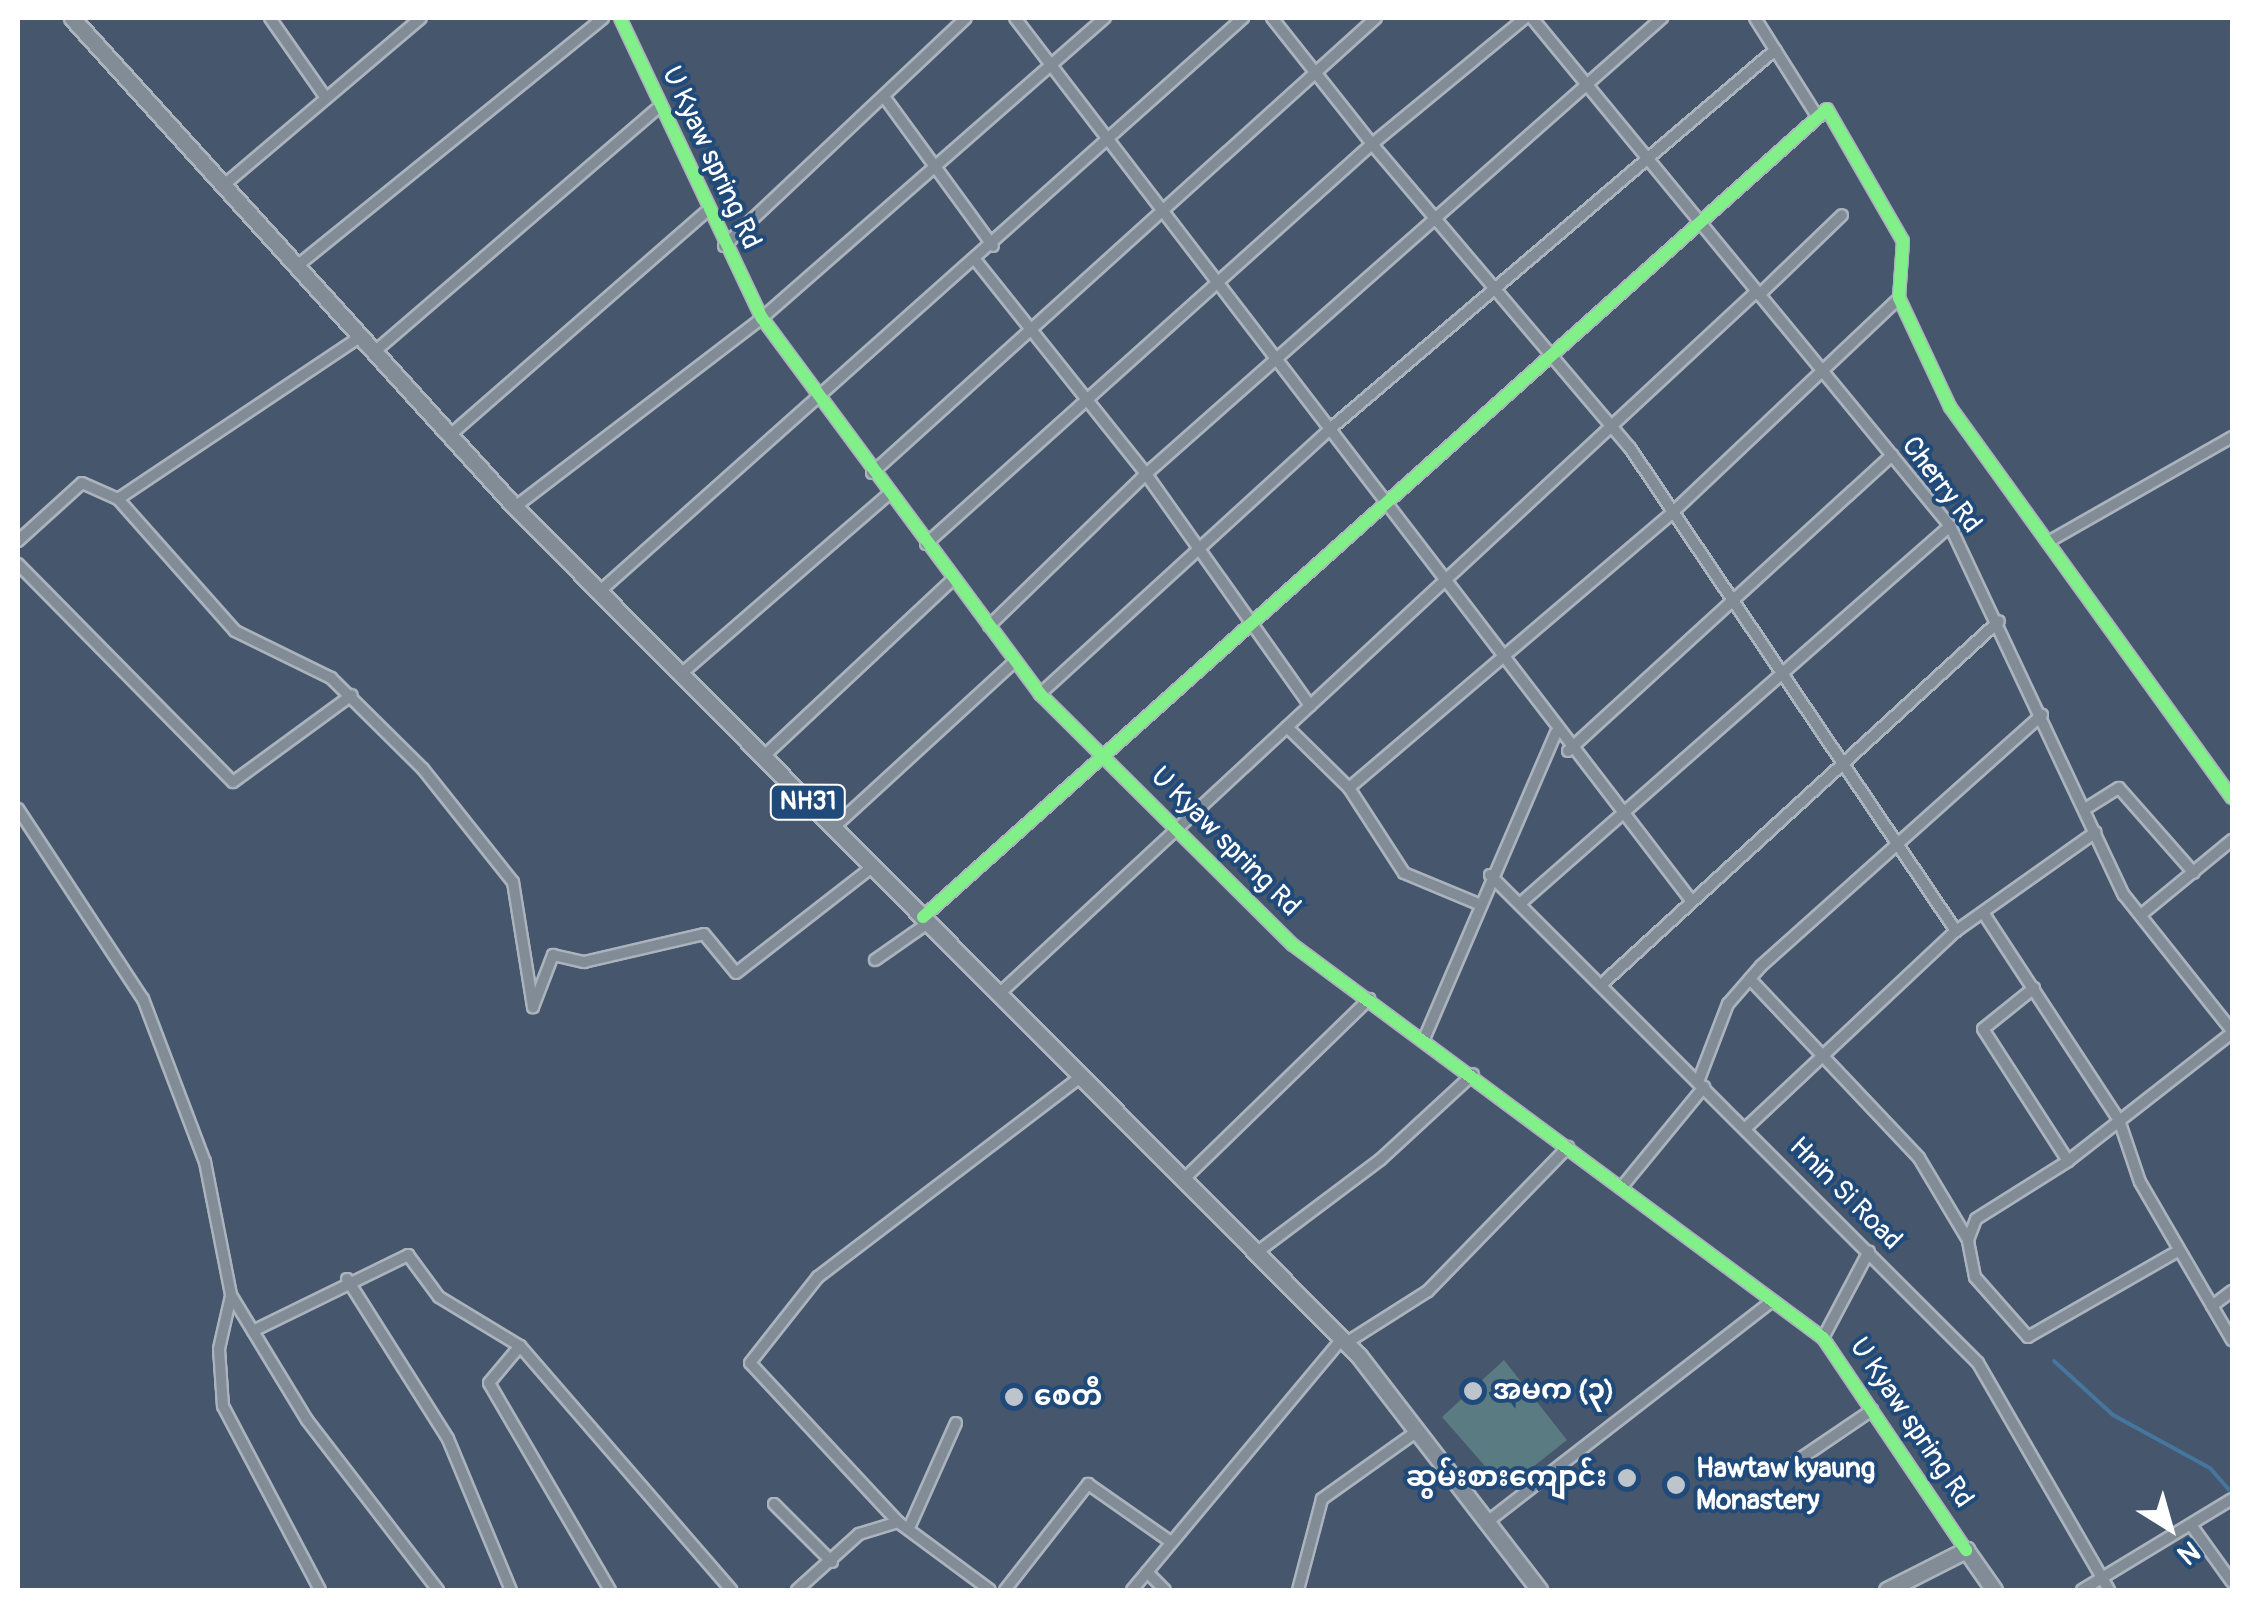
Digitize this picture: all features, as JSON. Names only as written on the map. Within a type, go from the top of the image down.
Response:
[{"type":"highway","name":"NH31","points":[[72,18],[514,507],[1344,1341],[1538,1590]]},
{"type":"highway","points":[[1887,1590],[1966,1550],[1994,1590]]},
{"type":"street","points":[[270,18],[326,98]]},
{"type":"street","points":[[224,185],[421,18]]},
{"type":"street","points":[[297,266],[604,18]]},
{"type":"street","name":"U Kyaw spring Rd","points":[[620,18],[656,110],[762,318],[817,402],[1040,694],[1108,758],[1173,832],[1293,945],[1473,1074],[1770,1302],[1823,1338],[1966,1550]]},
{"type":"street","points":[[724,246],[966,18]]},
{"type":"street","points":[[1015,18],[1048,68],[1448,578],[1568,751],[1690,899]]},
{"type":"street","points":[[514,507],[762,318],[1104,18]]},
{"type":"street","points":[[599,592],[977,262],[1105,140],[1243,18]]},
{"type":"street","points":[[1272,18],[1372,144],[1612,426],[1956,931]]},
{"type":"street","points":[[872,473],[1376,18]]},
{"type":"street","points":[[926,544],[1221,289],[1372,144],[1528,18]]},
{"type":"street","name":"Cherry Rd","points":[[1528,18],[1950,526],[2096,832],[2142,914],[2232,1032]]},
{"type":"street","points":[[989,626],[1146,474],[1662,18]]},
{"type":"street","points":[[1755,18],[1817,116]]},
{"type":"street","points":[[1040,694],[1330,429],[1645,156],[1775,50]]},
{"type":"street","points":[[885,98],[993,246]]},
{"type":"street","points":[[874,960],[926,920],[1108,758],[1696,219],[1827,109],[1902,241],[1899,298],[1950,407],[2232,798]]},
{"type":"street","points":[[373,352],[656,110]]},
{"type":"street","points":[[449,436],[705,212]]},
{"type":"street","points":[[999,994],[1842,215]]},
{"type":"street","points":[[977,262],[1146,474],[1310,706]]},
{"type":"street","points":[[1349,788],[1674,512],[1899,298]]},
{"type":"street","points":[[118,498],[360,337]]},
{"type":"street","points":[[2048,542],[2232,437]]},
{"type":"street","points":[[1568,751],[1892,455]]},
{"type":"street","points":[[18,542],[82,482],[118,498],[235,631],[352,695],[513,882],[533,1007],[553,955],[584,962],[704,934],[736,973],[872,867]]},
{"type":"street","points":[[681,674],[889,494]]},
{"type":"street","points":[[1522,902],[1624,818],[1950,526]]},
{"type":"street","points":[[18,564],[234,782],[352,695]]},
{"type":"street","points":[[763,757],[953,580]]},
{"type":"street","points":[[1600,984],[1999,622]]},
{"type":"street","points":[[834,828],[1015,661]]},
{"type":"street","points":[[1621,1188],[1701,1085],[1728,1004],[1750,979],[1896,842],[2042,716]]},
{"type":"street","points":[[1287,727],[1349,788],[1404,873],[1481,905]]},
{"type":"street","points":[[1424,1039],[1446,1004],[1490,875],[1556,733]]},
{"type":"street","points":[[2085,810],[2119,788],[2194,873]]},
{"type":"street","points":[[18,809],[143,1000],[205,1162],[231,1295],[307,1420],[438,1590]]},
{"type":"street","points":[[1748,1126],[1956,931],[2096,832]]},
{"type":"street","points":[[2142,914],[2232,840]]},
{"type":"street","name":"Hnin Si Road","points":[[1490,875],[1522,902],[1701,1085],[1748,1126],[1978,1363],[2109,1590]]},
{"type":"street","points":[[1984,914],[2119,1120],[2178,1251],[2232,1340]]},
{"type":"street","points":[[1750,979],[1819,1059],[1919,1158],[1968,1240],[1976,1277],[2028,1337],[2178,1251]]},
{"type":"street","points":[[2034,988],[1984,1029],[2068,1161]]},
{"type":"street","points":[[1183,1180],[1369,999]]},
{"type":"street","points":[[1968,1240],[1976,1218],[2068,1161],[2232,1032]]},
{"type":"street","points":[[1256,1253],[1381,1160],[1473,1074]]},
{"type":"street","points":[[990,1590],[904,1525],[750,1363],[818,1277],[1081,1077]]},
{"type":"street","points":[[1132,1590],[1344,1341],[1428,1291],[1568,1147]]},
{"type":"street","points":[[1823,1338],[1869,1251]]},
{"type":"street","points":[[252,1331],[347,1279],[408,1255],[439,1297],[520,1346],[731,1590]]},
{"type":"street","points":[[347,1279],[448,1439],[511,1590]]},
{"type":"street","points":[[2212,1306],[2232,1292]]},
{"type":"street","points":[[231,1295],[219,1360],[223,1406],[320,1590]]},
{"type":"street","points":[[1486,1523],[1770,1302]]},
{"type":"street","points":[[520,1346],[490,1383],[610,1590]]},
{"type":"street","points":[[1796,1461],[1872,1410]]},
{"type":"street","points":[[904,1525],[956,1422]]},
{"type":"street","points":[[1298,1590],[1322,1499],[1416,1432]]},
{"type":"street","points":[[1005,1590],[1088,1484],[1170,1542]]},
{"type":"street","points":[[2082,1590],[2232,1499]]},
{"type":"street","points":[[774,1504],[832,1562]]},
{"type":"street","points":[[797,1590],[877,1523],[904,1525]]},
{"type":"street","points":[[2192,1524],[2232,1582]]},
{"type":"street","points":[[1147,1572],[1165,1590]]},
{"type":"green space","points":[[1504,1360],[1567,1440],[1505,1489],[1442,1417]]},
{"type":"waterway","points":[[2054,1361],[2113,1415],[2210,1468],[2230,1491]]},
{"type":"cycle path","points":[[620,18],[762,318],[1040,694],[1293,945],[1823,1338],[1966,1550]]},
{"type":"cycle path","points":[[923,917],[1827,109],[1903,241],[1899,298],[1950,407],[2232,798]]},
{"type":"place","name":"အမက (၃)","points":[[1473,1391]]},
{"type":"place","name":"စေတီ","points":[[1014,1397]]},
{"type":"place","name":"ဆွမ်းစားကျောင်း","points":[[1627,1478]]},
{"type":"place","name":"Hawtaw kyaung Monastery","points":[[1676,1485]]}]
